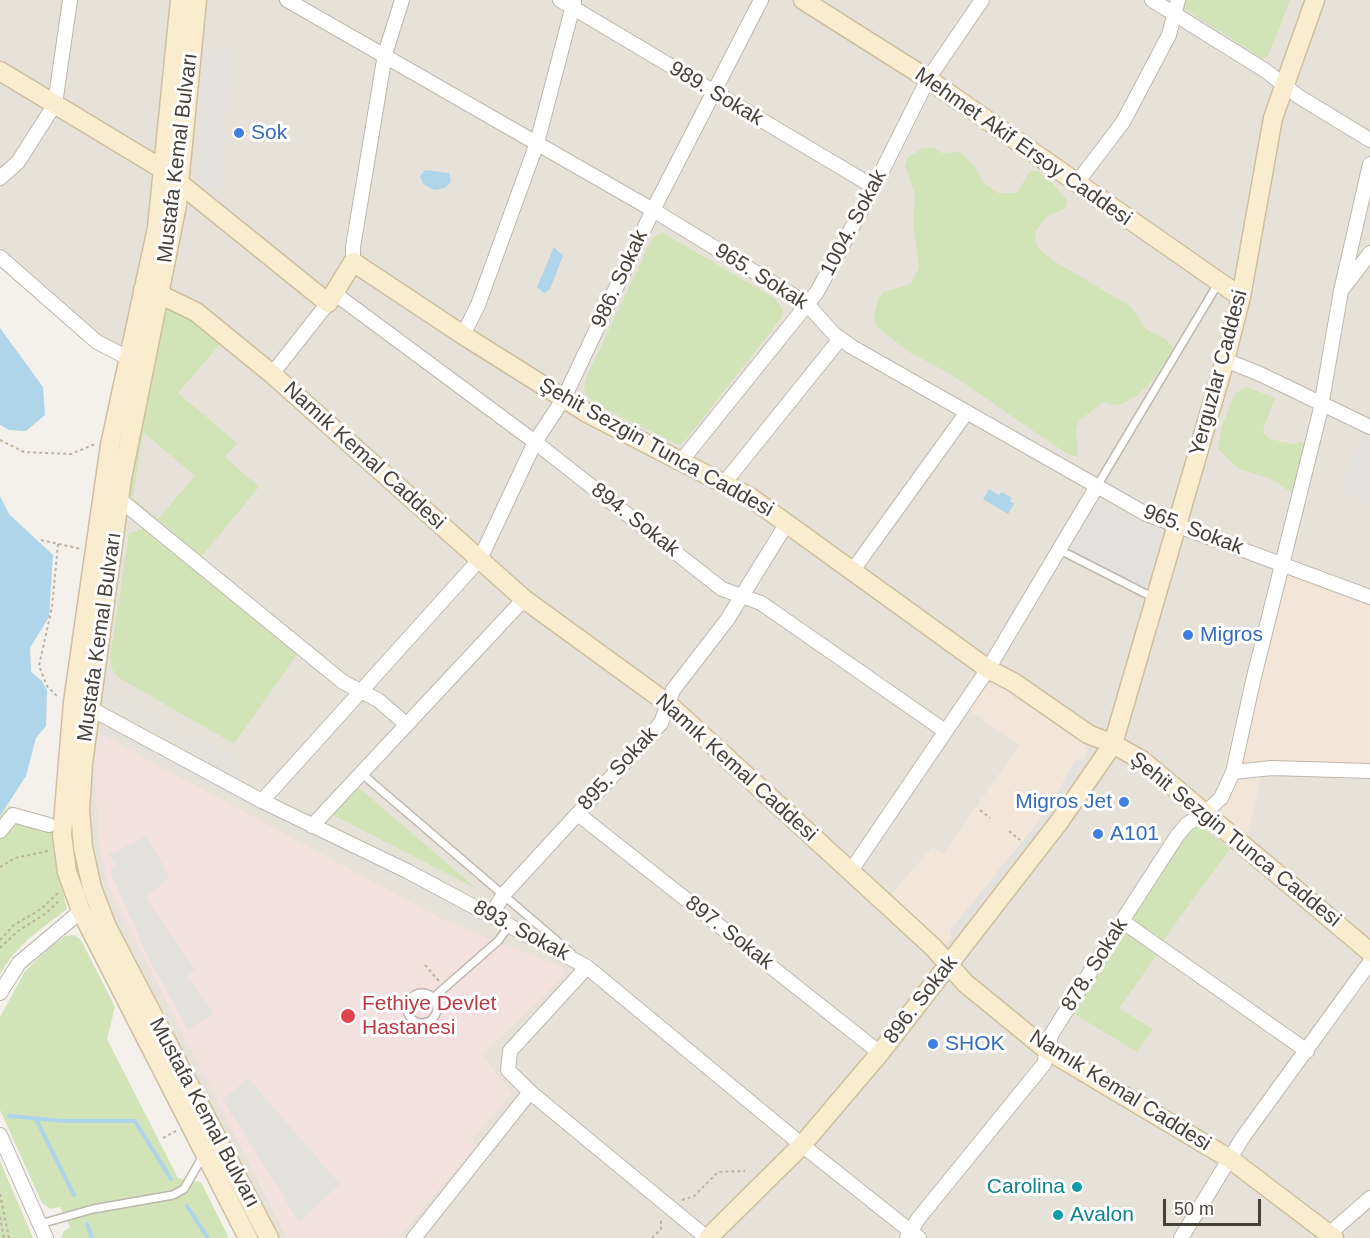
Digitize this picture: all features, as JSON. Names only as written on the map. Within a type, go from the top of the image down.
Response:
[{"type":"street","points":[[0,178],[18,162],[55,104],[70,0]]},
{"type":"street","name":"Mustafa Kemal Bulvarı","points":[[180,0],[151,292],[119,499],[83,763],[80,810],[83,848],[92,888],[107,927],[269,1238]]},
{"type":"street","name":"Mustafa Kemal Bulvarı","points":[[197,0],[173,232],[101,441],[63,702],[62,835],[67,872],[81,912],[248,1238]]},
{"type":"street","name":"965. Sokak","points":[[287,0],[385,54],[653,210],[807,304],[840,339],[1152,517],[1370,597]]},
{"type":"street","points":[[272,374],[331,298],[353,262],[353,247],[385,54],[402,0]]},
{"type":"street","name":"989. Sokak","points":[[560,0],[573,4],[712,93],[874,187]]},
{"type":"street","name":"986. Sokak","points":[[262,801],[480,559],[535,442],[564,398],[653,210],[761,0]]},
{"type":"street","name":"Mehmet Akif Ersoy Caddesi","points":[[803,0],[928,79],[1241,297]]},
{"type":"street","name":"1004. Sokak","points":[[682,460],[817,292],[874,187],[928,79],[982,0]]},
{"type":"street","points":[[1152,0],[1284,84],[1298,96],[1370,140]]},
{"type":"street","points":[[1076,184],[1123,122],[1169,35],[1178,0]]},
{"type":"street","name":"Yerguzlar Caddesi","points":[[1113,744],[1225,360],[1241,297],[1273,118],[1315,0]]},
{"type":"street","points":[[463,335],[478,304],[537,143],[573,4]]},
{"type":"street","points":[[0,71],[162,169],[331,298]]},
{"type":"street","name":"878. Sokak","points":[[912,1236],[918,1219],[1044,1064],[1052,1035],[1177,836],[1187,824],[1221,798],[1233,772],[1322,405],[1341,291],[1370,164]]},
{"type":"street","points":[[1341,291],[1370,253]]},
{"type":"street","points":[[0,257],[97,342],[128,358]]},
{"type":"street","name":"Şehit Sezgin Tunca Caddesi","points":[[353,262],[587,413],[725,482],[787,523],[988,669],[1013,682],[1088,734],[1113,744],[1143,761],[1370,952]]},
{"type":"street","name":"Namık Kemal Caddesi","points":[[151,292],[196,312],[272,374],[524,599],[667,703],[933,947],[948,966],[1047,1050],[1230,1159],[1331,1236]]},
{"type":"street","name":"894. Sokak","points":[[331,298],[535,442],[722,589],[761,603],[945,731]]},
{"type":"street","points":[[725,482],[840,339]]},
{"type":"street","points":[[1225,360],[1260,374],[1370,427]]},
{"type":"street","points":[[853,570],[967,412]]},
{"type":"street","points":[[850,872],[988,669],[1097,486]]},
{"type":"street","points":[[119,499],[343,682],[378,700],[406,724]]},
{"type":"street","name":"895. Sokak","points":[[491,915],[504,894],[661,723],[672,690],[702,654],[787,523]]},
{"type":"street","points":[[312,826],[524,599]]},
{"type":"street","name":"893. Sokak","points":[[63,702],[92,706],[262,801],[510,924],[587,967],[912,1236]]},
{"type":"street","name":"896. Sokak","points":[[708,1238],[802,1145],[880,1053],[1059,822],[1113,744]]},
{"type":"street","points":[[1233,772],[1272,768],[1370,771]]},
{"type":"street","name":"897. Sokak","points":[[578,814],[880,1053]]},
{"type":"street","points":[[0,831],[13,815],[49,825]]},
{"type":"street","points":[[0,993],[19,963],[81,912]]},
{"type":"street","points":[[1122,921],[1307,1051]]},
{"type":"street","points":[[1181,1238],[1242,1137],[1370,962]]},
{"type":"street","points":[[587,967],[510,1051],[508,1070],[530,1092],[708,1238]]},
{"type":"street","points":[[414,1238],[530,1092]]},
{"type":"street","points":[[0,1135],[46,1238]]},
{"type":"street","points":[[1331,1236],[1370,1198]]},
{"type":"lane","points":[[1097,486],[1219,282]]},
{"type":"lane","points":[[1060,550],[1156,599]]},
{"type":"lane","points":[[360,773],[587,967]]},
{"type":"lane","points":[[434,997],[498,941],[510,924]]},
{"type":"lane","points":[[425,992],[434,997],[438,1006],[433,1019],[424,1023],[411,1018],[407,1005],[412,996],[425,992]]},
{"type":"lane","points":[[40,1224],[93,1209],[173,1195],[184,1189],[205,1152]]},
{"type":"path","points":[[0,440],[24,452],[71,454],[101,441]]},
{"type":"path","points":[[94,455],[101,441]]},
{"type":"path","points":[[78,549],[80,537]]},
{"type":"path","points":[[41,540],[84,549]]},
{"type":"path","points":[[58,544],[52,607],[39,666],[47,686],[63,702]]},
{"type":"path","points":[[60,687],[63,702]]},
{"type":"path","points":[[980,810],[990,818]]},
{"type":"path","points":[[49,825],[51,851]]},
{"type":"path","points":[[1008,831],[1020,840]]},
{"type":"path","points":[[0,867],[15,858],[56,852]]},
{"type":"path","points":[[0,940],[14,925],[41,909],[60,890],[62,898],[55,906],[18,931],[0,948]]},
{"type":"path","points":[[425,965],[444,988]]},
{"type":"path","points":[[163,1138],[181,1129]]},
{"type":"path","points":[[679,1199],[684,1201],[694,1196],[718,1172],[745,1171]]},
{"type":"path","points":[[0,1194],[9,1238]]},
{"type":"path","points":[[0,1217],[4,1238]]},
{"type":"path","points":[[652,1238],[662,1229],[661,1218]]},
{"type":"shaded area","points":[[0,0],[1370,0],[1370,1238],[258,1238],[98,927],[77,865],[71,837],[83,695],[128,358],[0,257]]},
{"type":"shaded area","points":[[208,49],[231,50],[221,188],[198,187]]},
{"type":"shaded area","points":[[1363,435],[1370,438],[1370,505],[1338,491]]},
{"type":"shaded area","points":[[1098,498],[1162,535],[1145,589],[1070,549]]},
{"type":"shaded area","points":[[1276,555],[1370,593],[1370,770],[1262,772],[1248,833],[1244,837],[1205,803],[1217,792],[1221,780]]},
{"type":"shaded area","points":[[997,682],[1083,740],[1087,751],[1084,759],[1076,760],[1044,815],[950,930],[952,937],[946,944],[940,943],[889,897],[932,847],[944,854],[1019,745],[969,710],[988,684]]},
{"type":"shaded area","points":[[118,692],[179,727],[176,733],[114,698]]},
{"type":"shaded area","points":[[113,699],[175,734],[172,740],[110,705]]},
{"type":"shaded area","points":[[108,724],[484,922],[481,928],[104,730]]},
{"type":"shaded area","points":[[187,731],[248,766],[245,772],[184,737]]},
{"type":"shaded area","name":"Fethiye Devlet Hastanesi","points":[[98,733],[447,922],[563,968],[564,976],[482,1055],[512,1094],[473,1138],[476,1145],[398,1238],[287,1238],[109,888],[100,849],[94,773]]},
{"type":"shaded area","points":[[183,739],[244,774],[241,780],[179,745]]},
{"type":"shaded area","points":[[1084,759],[1049,818],[952,937],[950,931],[1044,815],[1076,760]]},
{"type":"shaded area","points":[[146,836],[170,876],[146,898],[195,970],[187,976],[214,1013],[188,1030],[148,957],[110,871],[116,866],[109,854]]},
{"type":"shaded area","points":[[248,1078],[340,1184],[299,1222],[223,1100]]},
{"type":"green space","points":[[1180,0],[1290,0],[1268,56],[1263,59],[1183,8]]},
{"type":"green space","points":[[923,148],[934,148],[942,153],[960,152],[974,165],[983,182],[998,193],[1017,193],[1030,171],[1039,171],[1047,177],[1067,200],[1065,209],[1048,216],[1036,230],[1035,240],[1039,249],[1054,261],[1130,306],[1147,330],[1165,339],[1172,346],[1172,352],[1153,380],[1138,395],[1122,404],[1112,405],[1104,402],[1081,419],[1076,428],[1078,457],[1068,454],[952,375],[909,352],[876,326],[874,317],[878,299],[883,292],[910,284],[919,268],[913,221],[915,194],[905,166],[908,157]]},
{"type":"green space","points":[[662,232],[776,299],[783,310],[782,317],[685,441],[679,445],[595,404],[584,392],[585,380],[652,239]]},
{"type":"green space","points":[[169,306],[174,306],[223,341],[178,393],[237,443],[225,457],[259,487],[201,557],[125,494],[163,311]],"holes":[[[143,432],[195,476],[158,519],[133,498]]]},
{"type":"green space","points":[[1247,387],[1275,398],[1263,430],[1265,435],[1270,439],[1293,444],[1302,442],[1305,446],[1296,487],[1290,492],[1274,480],[1239,469],[1218,449],[1222,426],[1235,393]]},
{"type":"green space","points":[[144,529],[298,653],[234,744],[119,678],[111,668],[110,657],[129,533]]},
{"type":"green space","points":[[357,786],[477,889],[331,814]]},
{"type":"green space","points":[[9,806],[51,818],[53,848],[67,909],[28,939],[11,957],[0,974],[0,816]]},
{"type":"green space","points":[[1198,824],[1230,849],[1162,942],[1136,922],[1133,916],[1192,825]]},
{"type":"green space","points":[[1122,932],[1128,932],[1157,955],[1119,1008],[1153,1029],[1137,1052],[1071,1012]]},
{"type":"green space","points":[[74,935],[81,940],[115,1007],[107,1039],[178,1178],[201,1182],[229,1238],[61,1238],[64,1231],[70,1227],[60,1207],[51,1209],[42,1203],[0,1110],[0,1017],[25,971],[65,936]]},
{"type":"green space","points":[[0,1161],[33,1238],[0,1238]]},
{"type":"water","points":[[425,170],[449,173],[451,182],[445,188],[434,190],[423,184],[420,176]]},
{"type":"water","points":[[554,247],[563,256],[550,289],[544,293],[537,287]]},
{"type":"water","points":[[0,328],[43,387],[45,415],[26,431],[9,430],[0,425]]},
{"type":"water","points":[[989,489],[999,495],[1002,492],[1012,498],[1010,501],[1014,504],[1008,514],[983,499]]},
{"type":"water","points":[[0,496],[9,514],[53,555],[49,617],[30,648],[31,672],[42,681],[47,690],[46,726],[36,738],[26,776],[0,816]]},
{"type":"waterway","points":[[9,1116],[64,1121],[135,1121],[171,1179]]},
{"type":"waterway","points":[[36,1119],[74,1195]]},
{"type":"waterway","points":[[187,1206],[208,1238]]},
{"type":"waterway","points":[[87,1224],[92,1238]]},
{"type":"place","name":"Sok","points":[[239,133]]},
{"type":"place","name":"Migros","points":[[1188,635]]},
{"type":"place","name":"Migros Jet","points":[[1124,802]]},
{"type":"place","name":"A101","points":[[1098,834]]},
{"type":"place","name":"Fethiye Devlet Hastanesi","points":[[348,1016]]},
{"type":"place","name":"SHOK","points":[[933,1044]]},
{"type":"place","name":"Carolina","points":[[1077,1187]]},
{"type":"place","name":"Avalon","points":[[1058,1215]]}]
